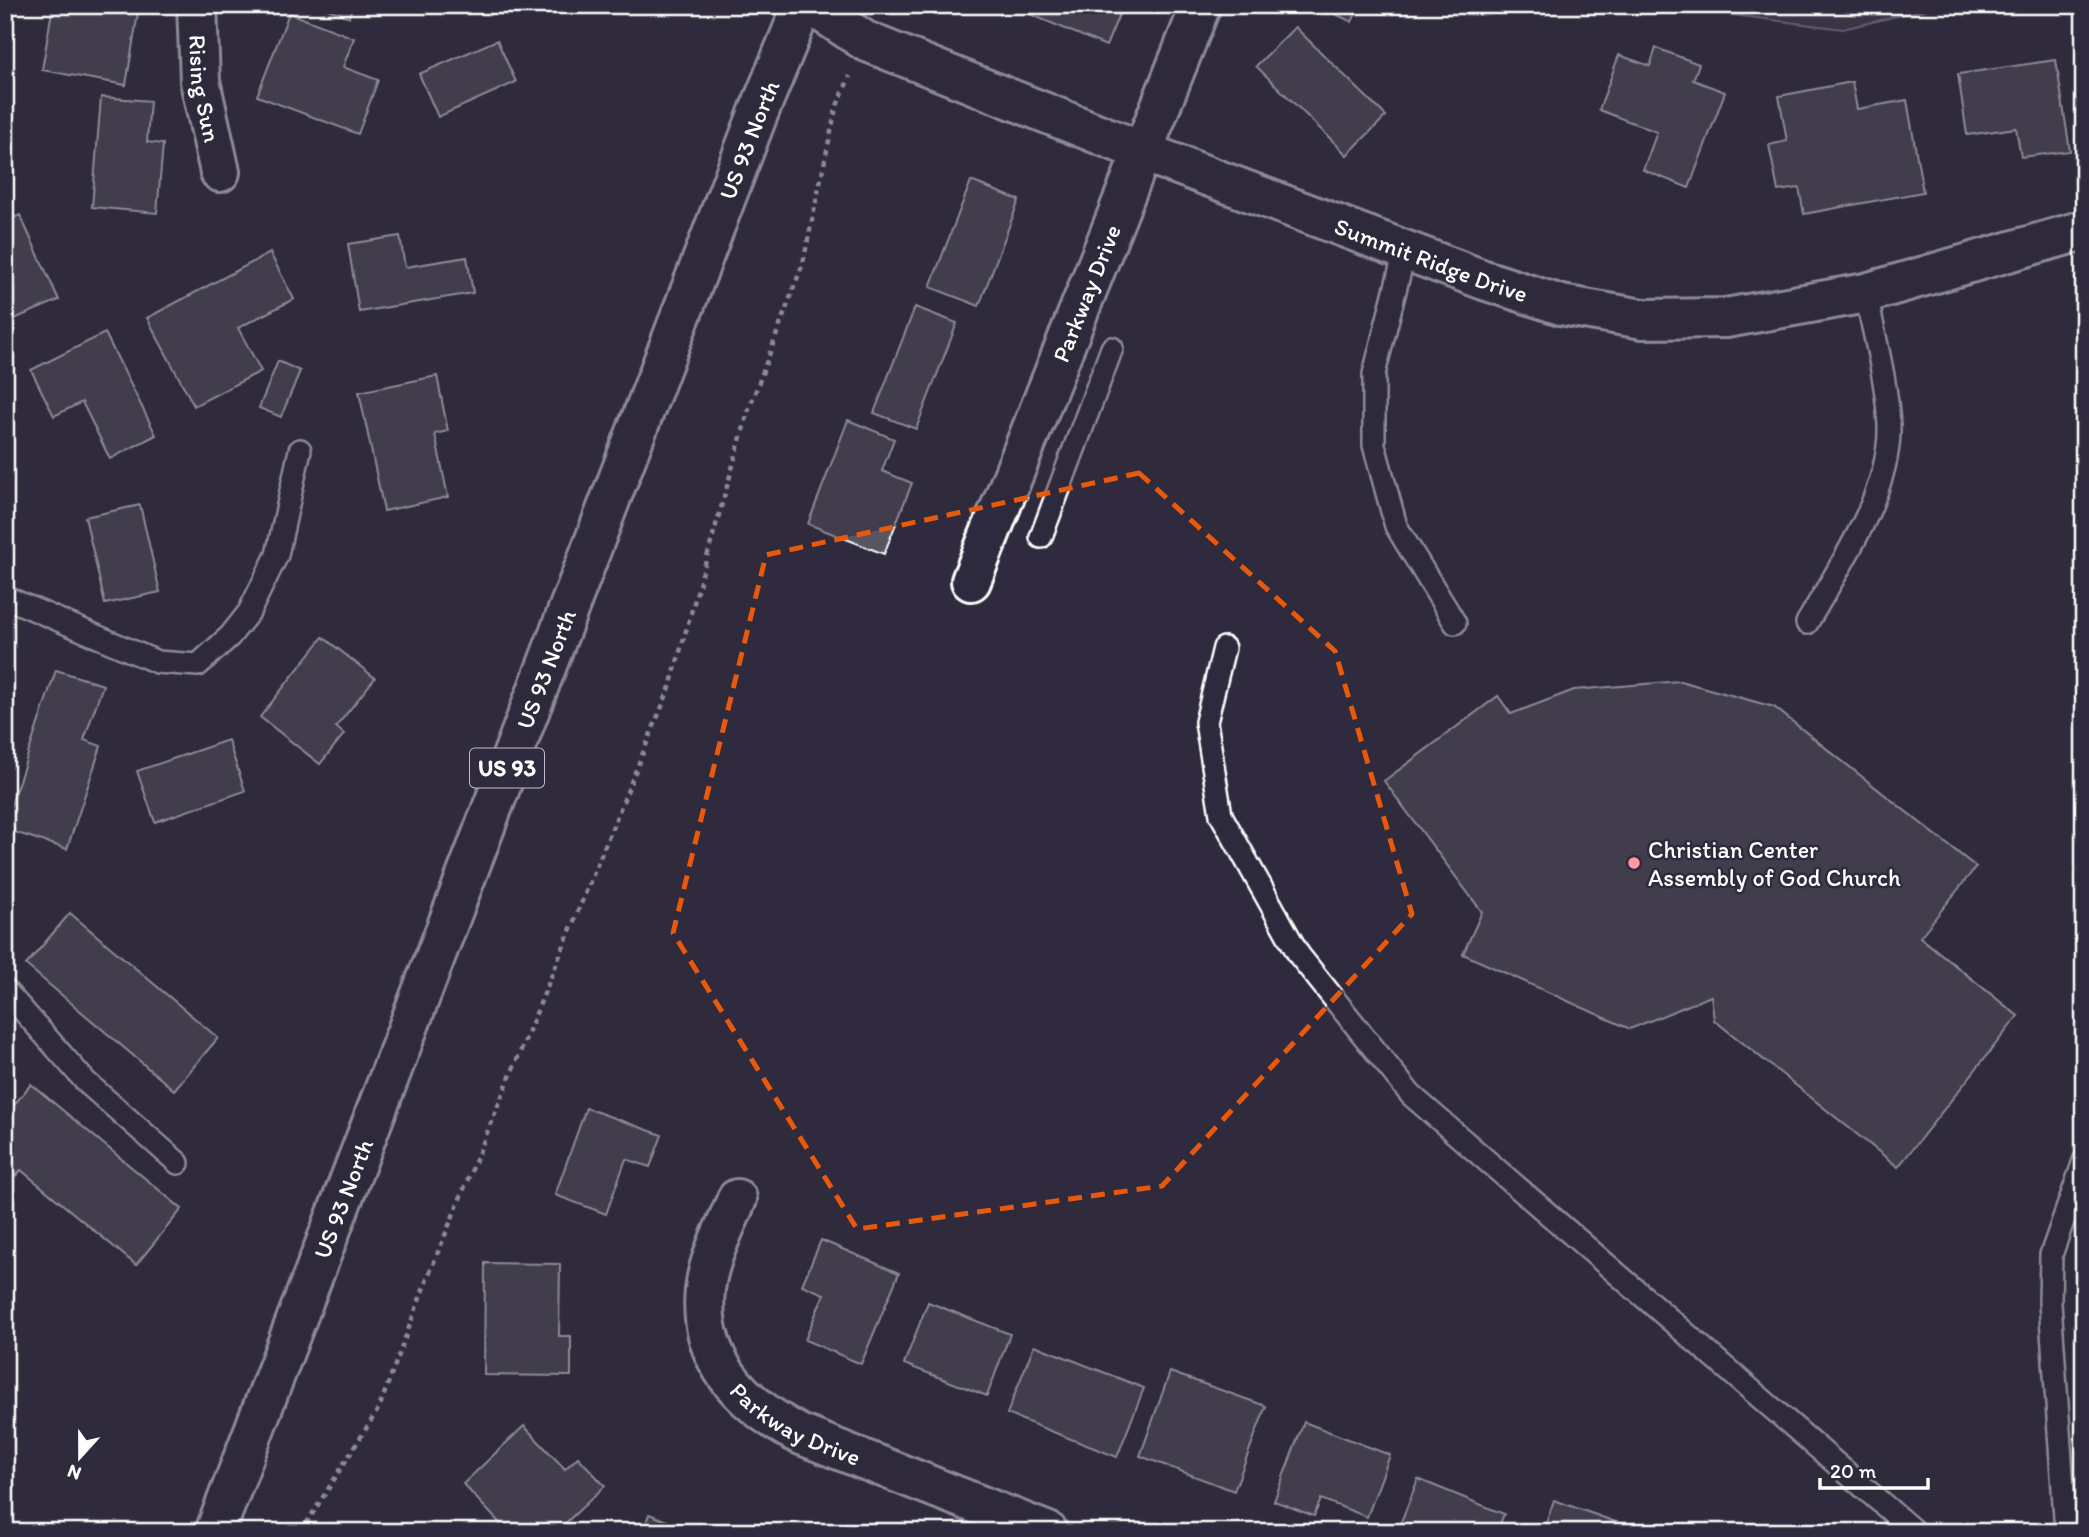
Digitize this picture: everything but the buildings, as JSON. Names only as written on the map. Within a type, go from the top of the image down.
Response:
[{"type":"street","name":"Rising Sun","points":[[197,5],[200,81],[220,172]]},
{"type":"street","name":"US 93 North","points":[[215,1532],[758,114],[803,5]]},
{"type":"street","name":"Summit Ridge Drive","points":[[811,5],[865,41],[1141,151],[1484,280],[1561,304],[1643,319],[1726,318],[1866,293],[2084,230]]},
{"type":"street","name":"Parkway Drive","points":[[971,581],[1201,5]]},
{"type":"street","name":"Parkway Drive","points":[[737,1199],[713,1255],[705,1289],[705,1323],[718,1361],[728,1379],[748,1402],[772,1420],[799,1434],[1048,1532]]},
{"type":"lane","points":[[1405,250],[1374,374],[1374,445],[1396,526],[1455,623]]},
{"type":"lane","points":[[1807,623],[1867,516],[1886,459],[1889,427],[1866,293]]},
{"type":"lane","points":[[1041,537],[1112,348]]},
{"type":"lane","points":[[5,597],[157,662],[198,665],[230,636],[249,612],[277,555],[300,450]]},
{"type":"lane","points":[[1224,648],[1206,723],[1221,815],[1299,956],[1411,1095],[1915,1532]]},
{"type":"lane","points":[[5,990],[86,1082],[178,1163]]},
{"type":"lane","points":[[2066,1532],[2050,1303],[2051,1255],[2084,1161]]},
{"type":"path","points":[[301,1532],[379,1408],[427,1279],[670,687],[749,409],[803,263],[836,108],[865,41]]},
{"type":"highlighted area","points":[[1139,473],[1335,651],[1412,914],[1162,1186],[857,1229],[673,933],[766,555]]},
{"type":"shaded area","points":[[1694,5],[1944,5],[1843,29],[1710,12]]},
{"type":"place","name":"Christian Center Assembly of God Church","points":[[1634,863]]}]
